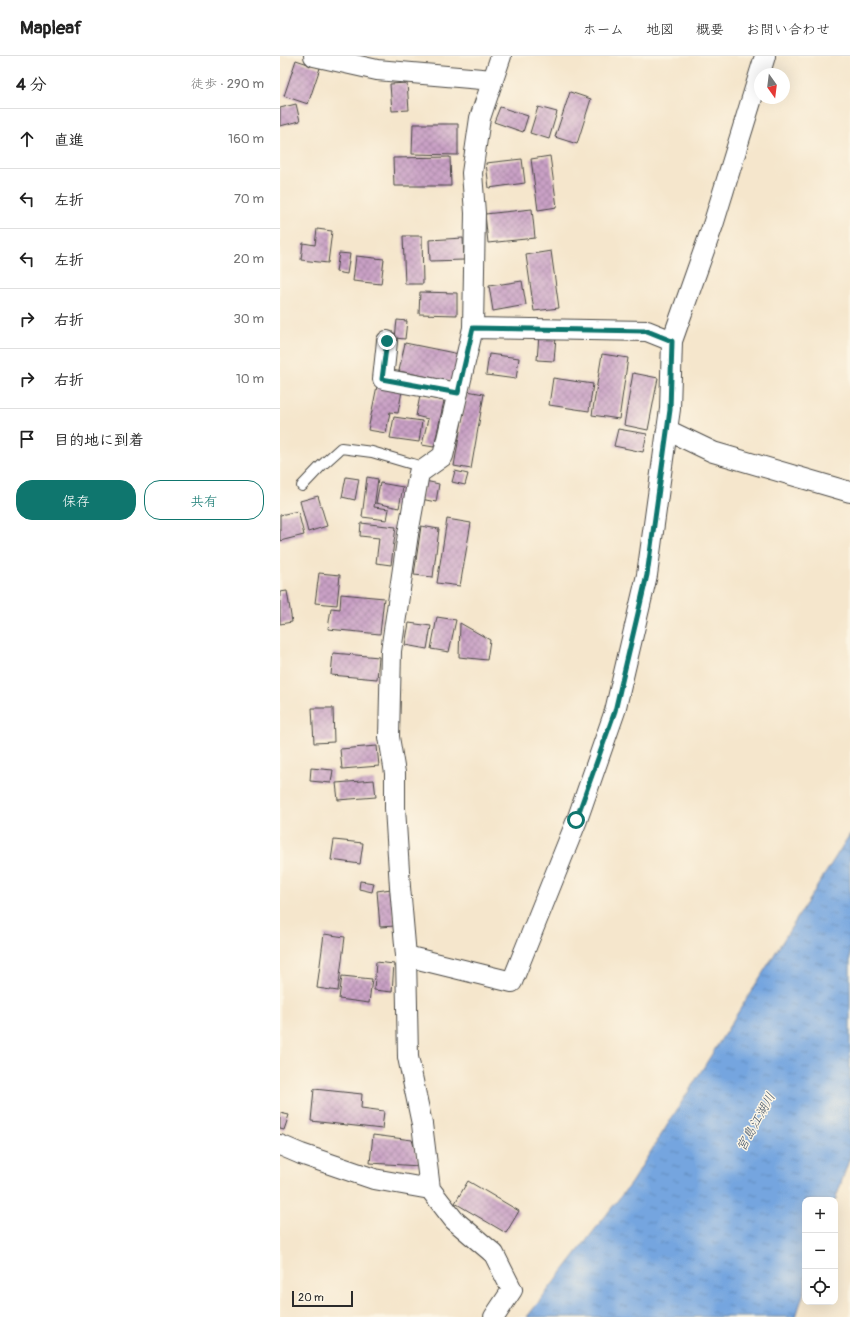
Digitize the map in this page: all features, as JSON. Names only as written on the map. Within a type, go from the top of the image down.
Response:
[{"type":"street","points":[[314,56],[377,70],[493,80]]},
{"type":"street","points":[[494,1317],[512,1290],[494,1254],[454,1220],[430,1189],[422,1124],[408,1057],[406,956],[399,879],[395,808],[395,773],[389,737],[391,651],[408,534],[419,473],[444,456],[473,328],[475,213],[472,173],[480,118],[501,56]]},
{"type":"street","points":[[406,956],[512,982],[576,820],[615,711],[647,575],[670,410],[672,341],[713,225],[765,56]]},
{"type":"street","points":[[473,328],[647,331],[672,341]]},
{"type":"street","points":[[387,341],[382,379],[458,393]]},
{"type":"street","points":[[667,430],[714,452],[850,492]]},
{"type":"street","points":[[280,1145],[300,1154],[374,1179],[430,1189]]},
{"type":"lane","points":[[302,486],[341,448],[372,452],[426,468]]},
{"type":"water","name":"宮島江湖川","points":[[850,834],[850,1157],[836,1197],[802,1197],[802,1298],[796,1317],[527,1317],[631,1183]]},
{"type":"building","points":[[296,60],[320,68],[308,104],[284,96]]},
{"type":"building","points":[[407,83],[409,110],[392,111],[390,84]]},
{"type":"building","points":[[570,92],[591,99],[577,144],[555,137]]},
{"type":"building","points":[[296,104],[300,121],[280,126],[280,108]]},
{"type":"building","points":[[500,107],[528,116],[523,132],[494,122]]},
{"type":"building","points":[[538,107],[557,112],[549,139],[530,133]]},
{"type":"building","points":[[413,124],[458,124],[458,155],[412,154]]},
{"type":"building","points":[[550,156],[557,207],[538,210],[531,159]]},
{"type":"building","points":[[450,157],[451,186],[394,186],[393,158]]},
{"type":"building","points":[[522,159],[525,183],[489,188],[486,163]]},
{"type":"building","points":[[532,209],[535,238],[488,243],[485,214]]},
{"type":"building","points":[[317,229],[332,231],[328,263],[301,260],[303,243],[315,245]]},
{"type":"building","points":[[403,236],[422,236],[423,284],[405,284]]},
{"type":"building","points":[[463,238],[464,260],[430,261],[429,240]]},
{"type":"building","points":[[551,251],[559,308],[534,311],[526,255]]},
{"type":"building","points":[[339,253],[350,254],[347,274],[336,272]]},
{"type":"building","points":[[356,256],[384,259],[381,284],[353,281]]},
{"type":"building","points":[[522,281],[526,305],[493,311],[489,286]]},
{"type":"building","points":[[420,292],[457,293],[457,315],[419,314]]},
{"type":"building","points":[[397,320],[407,321],[405,339],[395,338]]},
{"type":"building","points":[[539,335],[556,337],[554,361],[537,360]]},
{"type":"building","points":[[405,343],[459,354],[454,382],[399,371]]},
{"type":"building","points":[[489,354],[519,358],[516,379],[486,375]]},
{"type":"building","points":[[602,354],[628,358],[619,419],[592,415]]},
{"type":"building","points":[[633,373],[658,378],[648,430],[624,425]]},
{"type":"building","points":[[553,378],[593,384],[589,411],[549,405]]},
{"type":"building","points":[[377,386],[402,391],[398,413],[390,412],[386,433],[368,430]]},
{"type":"building","points":[[467,391],[484,394],[471,469],[454,466]]},
{"type":"building","points":[[420,396],[444,401],[434,447],[422,445],[428,419],[416,416]]},
{"type":"building","points":[[394,417],[422,421],[419,442],[390,438]]},
{"type":"building","points":[[618,429],[647,434],[643,452],[614,446]]},
{"type":"building","points":[[455,471],[468,474],[465,485],[452,482]]},
{"type":"building","points":[[346,477],[359,479],[355,500],[342,497]]},
{"type":"building","points":[[367,477],[378,479],[374,507],[389,509],[387,520],[362,517]]},
{"type":"building","points":[[425,481],[439,484],[436,502],[421,499]]},
{"type":"building","points":[[380,483],[403,487],[399,508],[376,503]]},
{"type":"building","points":[[318,496],[327,526],[308,532],[300,501]]},
{"type":"building","points":[[298,511],[304,535],[280,541],[280,515]]},
{"type":"building","points":[[447,519],[471,523],[460,586],[437,583]]},
{"type":"building","points":[[361,523],[396,527],[391,565],[376,563],[379,538],[360,536]]},
{"type":"building","points":[[421,526],[439,529],[433,577],[414,575]]},
{"type":"building","points":[[319,573],[340,575],[337,605],[315,603]]},
{"type":"building","points":[[287,591],[292,622],[280,624],[280,592]]},
{"type":"building","points":[[341,594],[384,598],[380,634],[328,629],[331,608],[340,609]]},
{"type":"building","points":[[437,617],[456,620],[449,652],[431,649]]},
{"type":"building","points":[[409,623],[431,626],[427,649],[405,645]]},
{"type":"building","points":[[460,623],[490,640],[487,660],[459,657]]},
{"type":"building","points":[[333,653],[379,657],[377,679],[331,675]]},
{"type":"building","points":[[312,708],[333,708],[334,742],[314,743]]},
{"type":"building","points":[[377,746],[379,766],[342,769],[340,749]]},
{"type":"building","points":[[311,768],[333,770],[331,783],[310,781]]},
{"type":"building","points":[[374,780],[376,797],[338,800],[336,783]]},
{"type":"building","points":[[334,840],[363,843],[360,864],[331,860]]},
{"type":"building","points":[[360,881],[374,883],[372,892],[359,889]]},
{"type":"building","points":[[391,889],[395,926],[380,927],[377,891]]},
{"type":"building","points":[[324,934],[345,937],[338,991],[317,988]]},
{"type":"building","points":[[376,962],[394,964],[392,992],[374,990]]},
{"type":"building","points":[[342,976],[372,979],[369,1003],[339,999]]},
{"type":"building","points":[[314,1089],[362,1094],[361,1108],[384,1111],[382,1129],[311,1121]]},
{"type":"building","points":[[280,1113],[289,1115],[284,1130],[280,1129]]},
{"type":"building","points":[[373,1135],[412,1140],[420,1166],[370,1163]]},
{"type":"building","points":[[468,1181],[519,1211],[506,1233],[455,1203]]},
{"type":"route","points":[[387,341],[382,379],[458,393],[473,328],[647,331],[672,341],[670,410],[647,575],[615,711],[576,820]]}]
